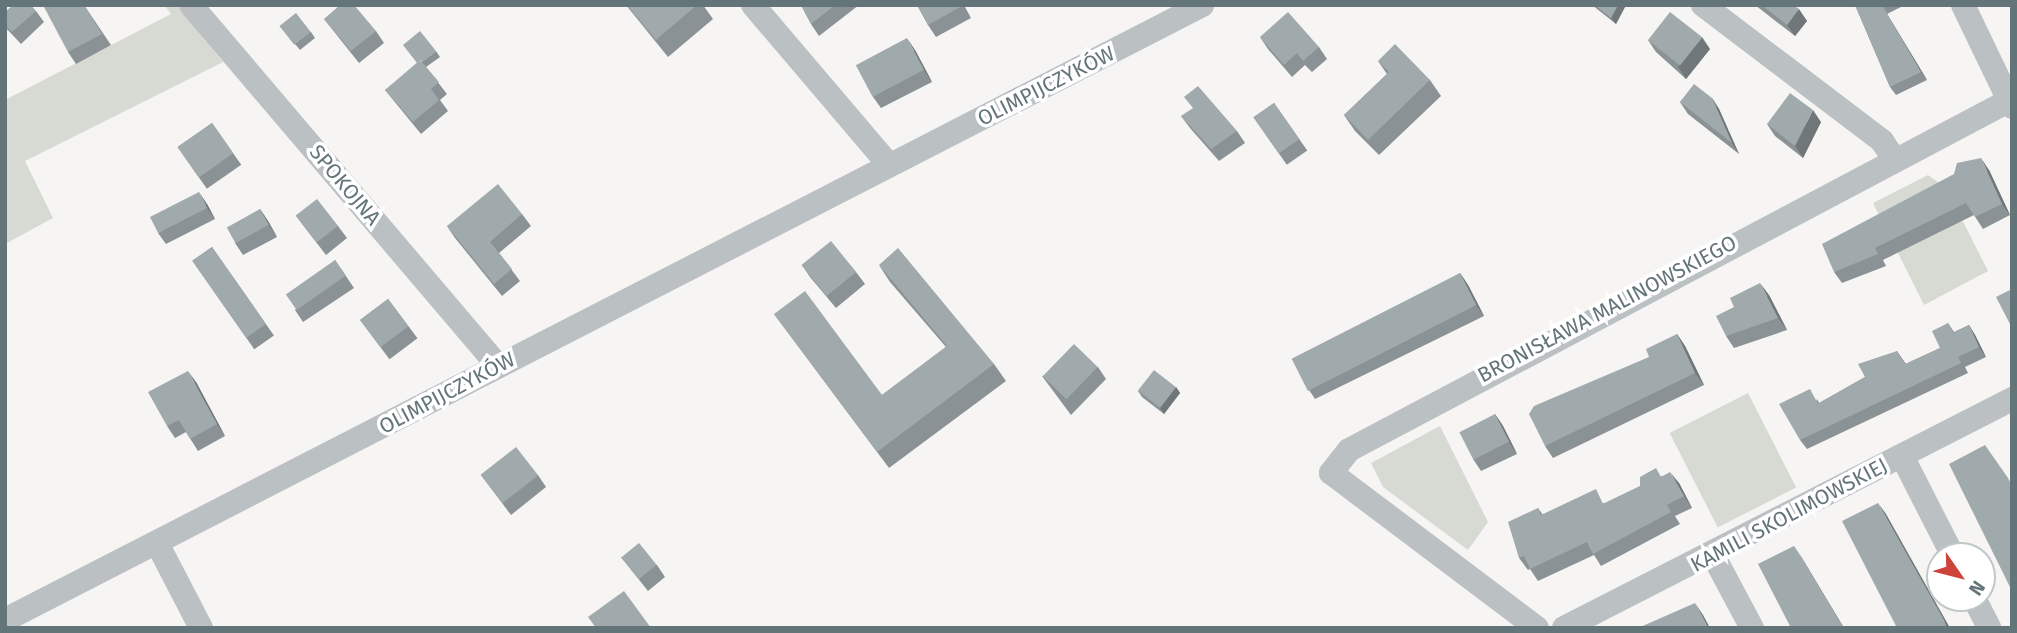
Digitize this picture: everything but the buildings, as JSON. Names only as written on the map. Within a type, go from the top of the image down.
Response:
[{"type":"street","name":"SPOKOJNA","points":[[191,5],[498,366]]},
{"type":"street","points":[[753,5],[889,165]]},
{"type":"street","points":[[1703,5],[1882,141],[1894,159]]},
{"type":"street","points":[[1964,5],[2011,102]]},
{"type":"street","name":"OLIMPIJCZYKÓW","points":[[5,620],[1196,6]]},
{"type":"street","name":"BRONISŁAWA MALINOWSKIEGO","points":[[1537,628],[1331,473],[1368,436],[1894,159],[2011,102]]},
{"type":"street","name":"KAMILI SKOLIMOWSKIEJ","points":[[1564,628],[1713,555],[2012,400]]},
{"type":"street","points":[[1902,456],[1946,542]]},
{"type":"street","points":[[157,543],[201,628]]},
{"type":"street","points":[[1713,555],[1752,628]]},
{"type":"street","points":[[1981,612],[1989,628]]},
{"type":"shaded area","points":[[164,5],[177,5],[223,62],[25,161],[53,218],[5,244],[5,100],[171,14]]},
{"type":"shaded area","points":[[1928,175],[1946,188],[1988,271],[1924,305],[1873,203]]},
{"type":"shaded area","points":[[1748,393],[1796,487],[1718,527],[1670,433]]},
{"type":"shaded area","points":[[1440,426],[1488,522],[1468,550],[1383,487],[1371,463]]}]
